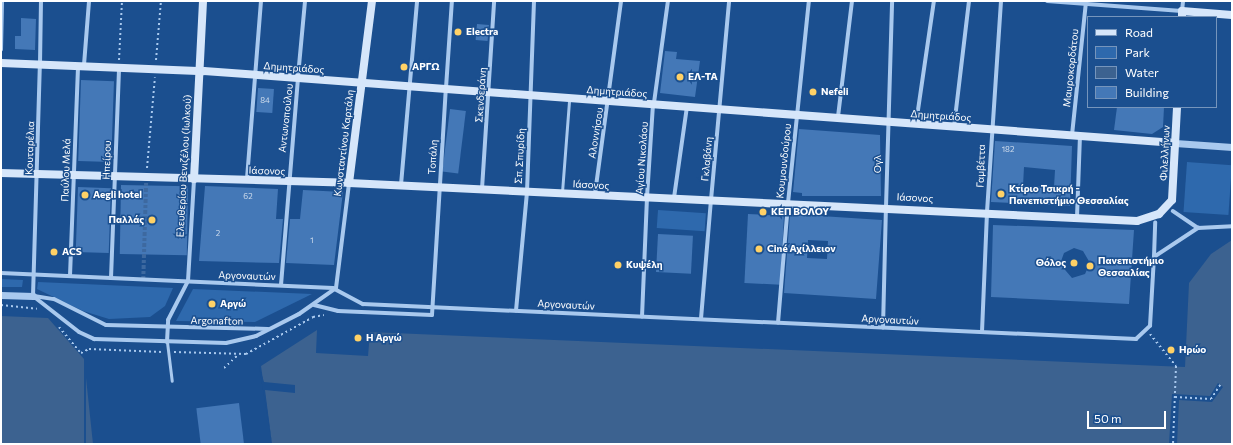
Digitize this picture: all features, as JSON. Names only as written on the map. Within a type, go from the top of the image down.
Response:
[{"type":"main road","name":"Ελευθερίου Βενιζέλου (Ιωλκού)","points":[[194,178],[203,1]]},
{"type":"main road","name":"Κωνσταντίνου Καρτάλη","points":[[349,183],[372,1]]},
{"type":"main road","points":[[1182,14],[1232,15]]},
{"type":"main road","name":"Δημητριάδος","points":[[1,63],[156,68],[1175,143]]},
{"type":"main road","name":"Φιλελλήνων","points":[[1172,200],[1177,108]]},
{"type":"main road","name":"Ιάσονος","points":[[1,173],[349,183],[562,194],[886,207],[1141,221],[1162,212],[1172,200]]},
{"type":"street","points":[[1,50],[2,1]]},
{"type":"street","name":"Κουταρέλια","points":[[33,296],[41,1]]},
{"type":"street","name":"Παύλου Μελά","points":[[70,276],[74,175],[81,65],[89,1]]},
{"type":"street","points":[[247,180],[257,75],[261,1]]},
{"type":"street","name":"Αντωνοπούλου","points":[[282,285],[288,182],[305,1]]},
{"type":"street","points":[[401,186],[411,87],[417,1]]},
{"type":"street","name":"Τοπάλη","points":[[314,304],[338,311],[432,314],[452,1]]},
{"type":"street","name":"Σκενδεράνη","points":[[482,190],[494,1]]},
{"type":"street","name":"Σπ. Σπυρίδη","points":[[516,311],[527,192],[534,1]]},
{"type":"street","name":"Αλοννήσου","points":[[594,195],[609,101],[621,1]]},
{"type":"street","name":"Αγίου Νικολάου","points":[[642,317],[647,197],[653,105],[668,1]]},
{"type":"street","name":"Γκλαβάνη","points":[[701,319],[729,1]]},
{"type":"street","name":"Κουμουνδούρου","points":[[778,323],[788,203],[809,1]]},
{"type":"street","points":[[838,118],[852,1]]},
{"type":"street","name":"Ογλ","points":[[883,328],[886,207],[886,122],[892,1]]},
{"type":"street","points":[[916,124],[934,1]]},
{"type":"street","points":[[954,127],[969,1]]},
{"type":"street","name":"Γαμβέττα","points":[[982,332],[990,129],[1001,1]]},
{"type":"street","points":[[1047,1],[1086,2],[1182,14],[1183,1]]},
{"type":"street","name":"Μαυροκορδάτου","points":[[1077,217],[1076,136],[1086,2]]},
{"type":"street","name":"Ηπείρου","points":[[111,278],[119,67]]},
{"type":"street","points":[[674,198],[687,107]]},
{"type":"street","name":"Δημητριάδος","points":[[1175,143],[1232,147]]},
{"type":"street","name":"Ελευθερίου Βενιζέλου (Ιωλκού)","points":[[167,327],[188,282],[194,178]]},
{"type":"street","name":"Κωνσταντίνου Καρτάλη","points":[[336,288],[349,183]]},
{"type":"street","points":[[1173,210],[1198,228]]},
{"type":"street","points":[[1147,330],[1150,326],[1155,223]]},
{"type":"street","points":[[1154,257],[1198,228],[1232,226]]},
{"type":"street","name":"Αργοναυτών","points":[[1,273],[336,288],[363,304],[1136,339],[1147,330]]},
{"type":"street","points":[[1,295],[33,296],[89,337],[168,342],[234,342],[268,329],[314,304],[336,288]]},
{"type":"street","name":"Argonafton","points":[[33,296],[54,300],[106,325],[268,329]]},
{"type":"street","points":[[167,327],[168,342]]},
{"type":"lane","points":[[562,194],[569,98]]},
{"type":"lane","points":[[168,342],[172,381]]},
{"type":"path","points":[[119,67],[122,1]]},
{"type":"path","points":[[146,177],[161,1]]},
{"type":"path","points":[[224,368],[239,354],[253,352],[313,317],[326,315]]},
{"type":"path","points":[[1147,330],[1176,366],[1173,444]]},
{"type":"path","points":[[1175,397],[1211,399],[1220,385]]},
{"type":"green space","points":[[1187,162],[1232,165],[1228,215],[1184,212]]},
{"type":"green space","points":[[658,210],[706,213],[705,231],[657,228]]},
{"type":"green space","points":[[1,279],[23,280],[22,287],[1,287]]},
{"type":"green space","points":[[38,282],[173,288],[165,306],[150,317],[109,319],[83,311],[37,289]]},
{"type":"green space","points":[[193,289],[312,294],[255,322],[176,321]]},
{"type":"water","points":[[1232,240],[1232,444],[272,444],[261,366],[317,330],[316,353],[368,356],[370,332],[1185,367],[1189,283],[1211,254]]},
{"type":"water","points":[[1,316],[48,318],[84,359],[93,444],[1,444]]},
{"type":"pier","points":[[84,359],[86,359],[86,444],[84,444]]},
{"type":"pier","points":[[259,366],[264,382],[295,385],[295,393],[265,390],[272,444]]},
{"type":"pier","points":[[1218,383],[1223,387],[1212,402],[1179,400],[1177,444],[1169,444],[1172,394],[1210,396]]},
{"type":"building","points":[[21,18],[36,19],[35,50],[15,49],[15,36],[21,36]]},
{"type":"building","points":[[477,24],[489,25],[488,41],[476,40]]},
{"type":"building","name":"ΕΛ-ΤΑ","points":[[665,51],[677,52],[676,59],[700,61],[695,97],[660,93]]},
{"type":"building","points":[[81,80],[114,81],[111,162],[78,161]]},
{"type":"building","points":[[258,88],[274,89],[272,113],[256,112]]},
{"type":"building","points":[[1117,108],[1164,108],[1163,127],[1152,134],[1114,130]]},
{"type":"building","points":[[450,109],[466,111],[458,173],[442,172]]},
{"type":"building","points":[[799,129],[880,135],[881,196],[802,196],[802,193],[793,192]]},
{"type":"building","points":[[995,141],[1072,146],[1070,206],[991,202]],"holes":[[[1024,167],[1055,170],[1054,187],[1023,186]]]},
{"type":"building","name":"Παλλάς","points":[[121,185],[188,186],[187,255],[120,254]]},
{"type":"building","points":[[205,186],[278,189],[276,219],[283,219],[279,263],[199,261]]},
{"type":"building","points":[[78,187],[111,188],[109,253],[76,252]]},
{"type":"building","points":[[303,190],[343,192],[334,265],[286,263],[290,219],[300,219]]},
{"type":"building","name":"Ciné Αχίλλειον","points":[[748,214],[784,216],[780,285],[744,283]]},
{"type":"building","points":[[790,214],[882,220],[876,299],[784,293]],"holes":[[[808,240],[828,241],[827,259],[807,258]]]},
{"type":"building","name":"Πανεπιστήμιο Θεσσαλίας","points":[[993,225],[1134,230],[1129,304],[991,297]],"holes":[[[1074,248],[1083,251],[1090,263],[1085,274],[1072,278],[1060,264],[1064,253]]]},
{"type":"building","points":[[658,234],[693,236],[691,274],[656,272]]},
{"type":"building","points":[[239,403],[244,444],[201,444],[196,408]]},
{"type":"tunnel","points":[[143,280],[146,178]]},
{"type":"place","name":"Electra","points":[[458,32]]},
{"type":"place","name":"ΑΡΓΩ","points":[[404,67]]},
{"type":"place","name":"ΕΛ-ΤΑ","points":[[680,77]]},
{"type":"place","name":"Nefeli","points":[[813,92]]},
{"type":"place","name":"Κτίριο Τσικρή - Πανεπιστήμιο Θεσσαλίας","points":[[1001,194]]},
{"type":"place","name":"Aegli hotel","points":[[85,195]]},
{"type":"place","name":"ΚΕΠ ΒΟΛΟΥ","points":[[763,212]]},
{"type":"place","name":"Παλλάς","points":[[152,220]]},
{"type":"place","name":"Ciné Αχίλλειον","points":[[759,249]]},
{"type":"place","name":"ACS","points":[[54,252]]},
{"type":"place","name":"Θόλος","points":[[1074,263]]},
{"type":"place","name":"Κυψέλη","points":[[618,265]]},
{"type":"place","name":"Πανεπιστήμιο Θεσσαλίας","points":[[1090,266]]},
{"type":"place","name":"Αργώ","points":[[212,304]]},
{"type":"place","name":"Η Αργώ","points":[[358,338]]},
{"type":"place","name":"Ηρώο","points":[[1171,350]]}]
